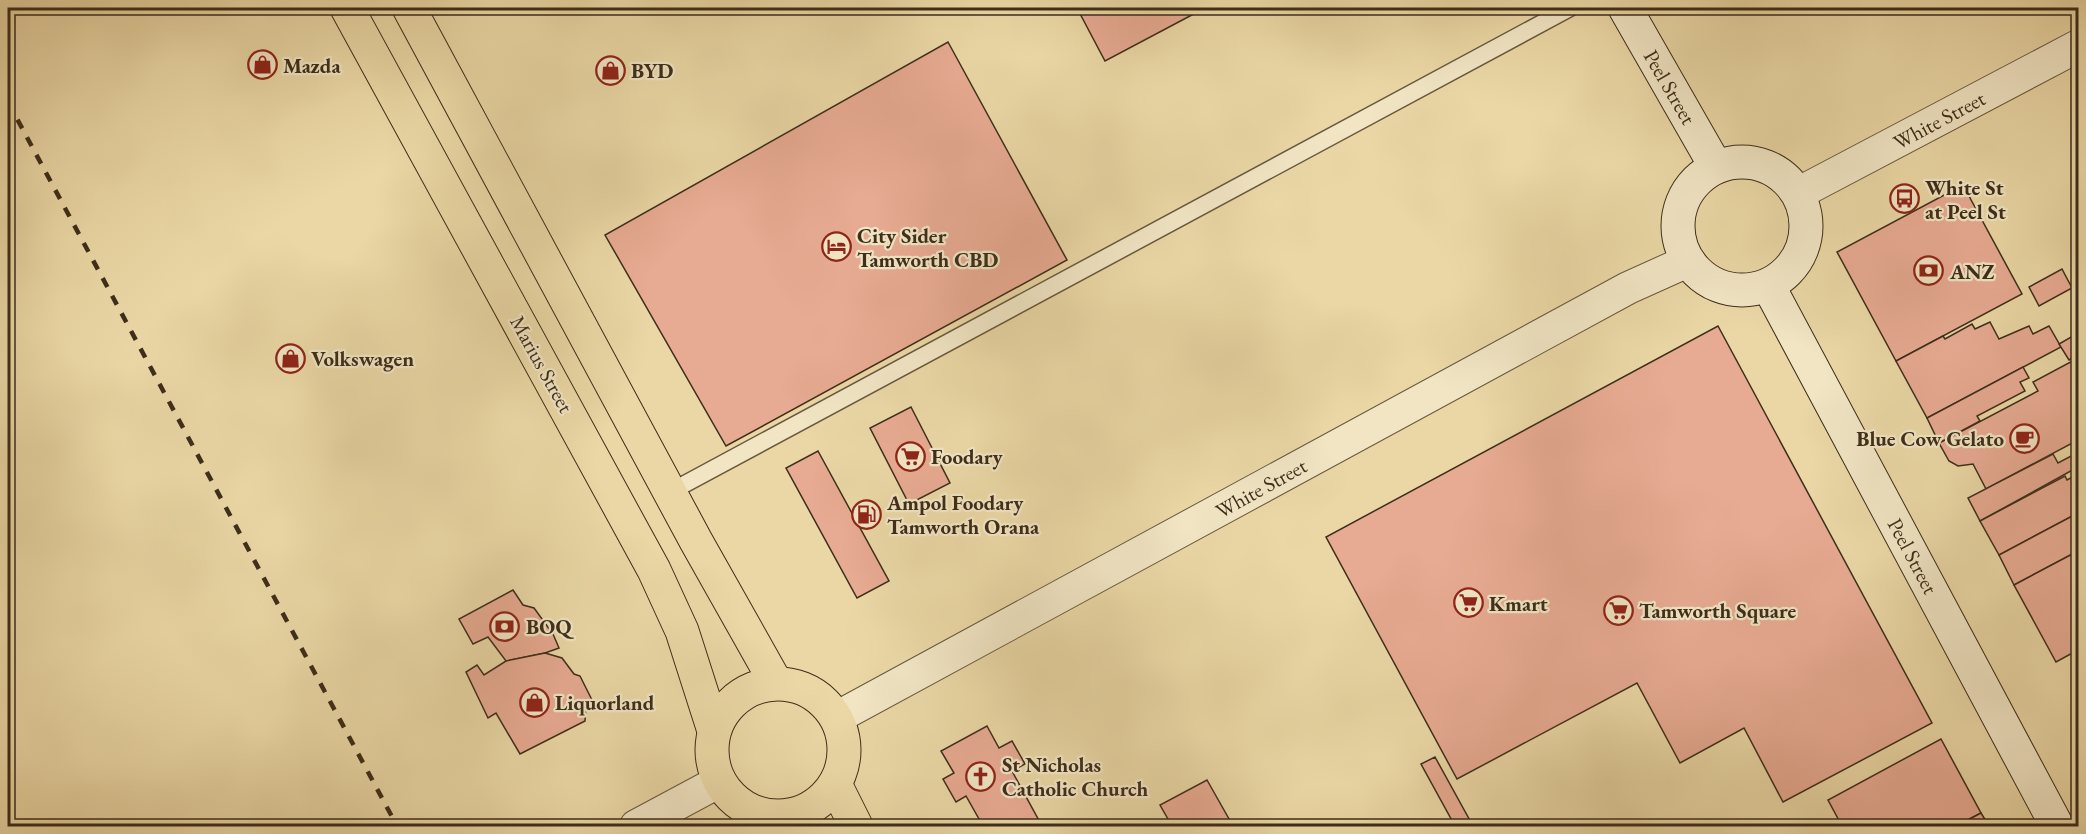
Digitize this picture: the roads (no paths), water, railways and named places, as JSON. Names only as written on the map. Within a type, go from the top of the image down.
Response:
[{"type":"main road","name":"Marius Street","points":[[347,8],[654,570],[682,630],[714,731]]},
{"type":"main road","points":[[409,8],[670,492],[776,683]]},
{"type":"main road","name":"Peel Street","points":[[1625,8],[1716,167]]},
{"type":"main road","points":[[1737,162],[1759,164],[1779,174],[1799,193],[1805,219],[1804,239],[1796,260],[1786,274],[1769,287],[1746,291],[1724,287],[1703,277],[1688,261],[1681,247],[1677,225],[1683,200],[1695,182],[1716,167],[1737,162]]},
{"type":"main road","name":"Peel Street","points":[[1769,287],[2057,826]]},
{"type":"main road","points":[[776,683],[794,686],[811,693],[825,704],[836,718],[843,739],[843,762],[834,784],[824,797],[810,808],[779,821],[753,811],[734,799],[720,782],[712,757],[714,731],[723,712],[737,697],[755,687],[776,683]]},
{"type":"main road","points":[[834,784],[856,826]]},
{"type":"street","name":"White Street","points":[[1799,193],[2079,46]]},
{"type":"street","name":"White Street","points":[[836,718],[1628,288],[1688,261]]},
{"type":"street","points":[[636,826],[720,782]]},
{"type":"lane","points":[[670,492],[1570,8]]},
{"type":"railway","points":[[8,102],[397,826]]},
{"type":"place","name":"Mazda","points":[[262,65]]},
{"type":"place","name":"BYD","points":[[610,70]]},
{"type":"place","name":"White St at Peel St","points":[[1904,199]]},
{"type":"place","name":"City Sider Tamworth CBD","points":[[836,247]]},
{"type":"place","name":"ANZ","points":[[1929,271]]},
{"type":"place","name":"Volkswagen","points":[[290,358]]},
{"type":"place","name":"Blue Cow Gelato","points":[[2025,438]]},
{"type":"place","name":"Foodary","points":[[910,456]]},
{"type":"place","name":"Ampol Foodary Tamworth Orana","points":[[866,514]]},
{"type":"place","name":"Kmart","points":[[1468,603]]},
{"type":"place","name":"Tamworth Square","points":[[1618,610]]},
{"type":"place","name":"BOQ","points":[[505,626]]},
{"type":"place","name":"Liquorland","points":[[534,702]]},
{"type":"place","name":"St Nicholas Catholic Church","points":[[981,776]]}]
